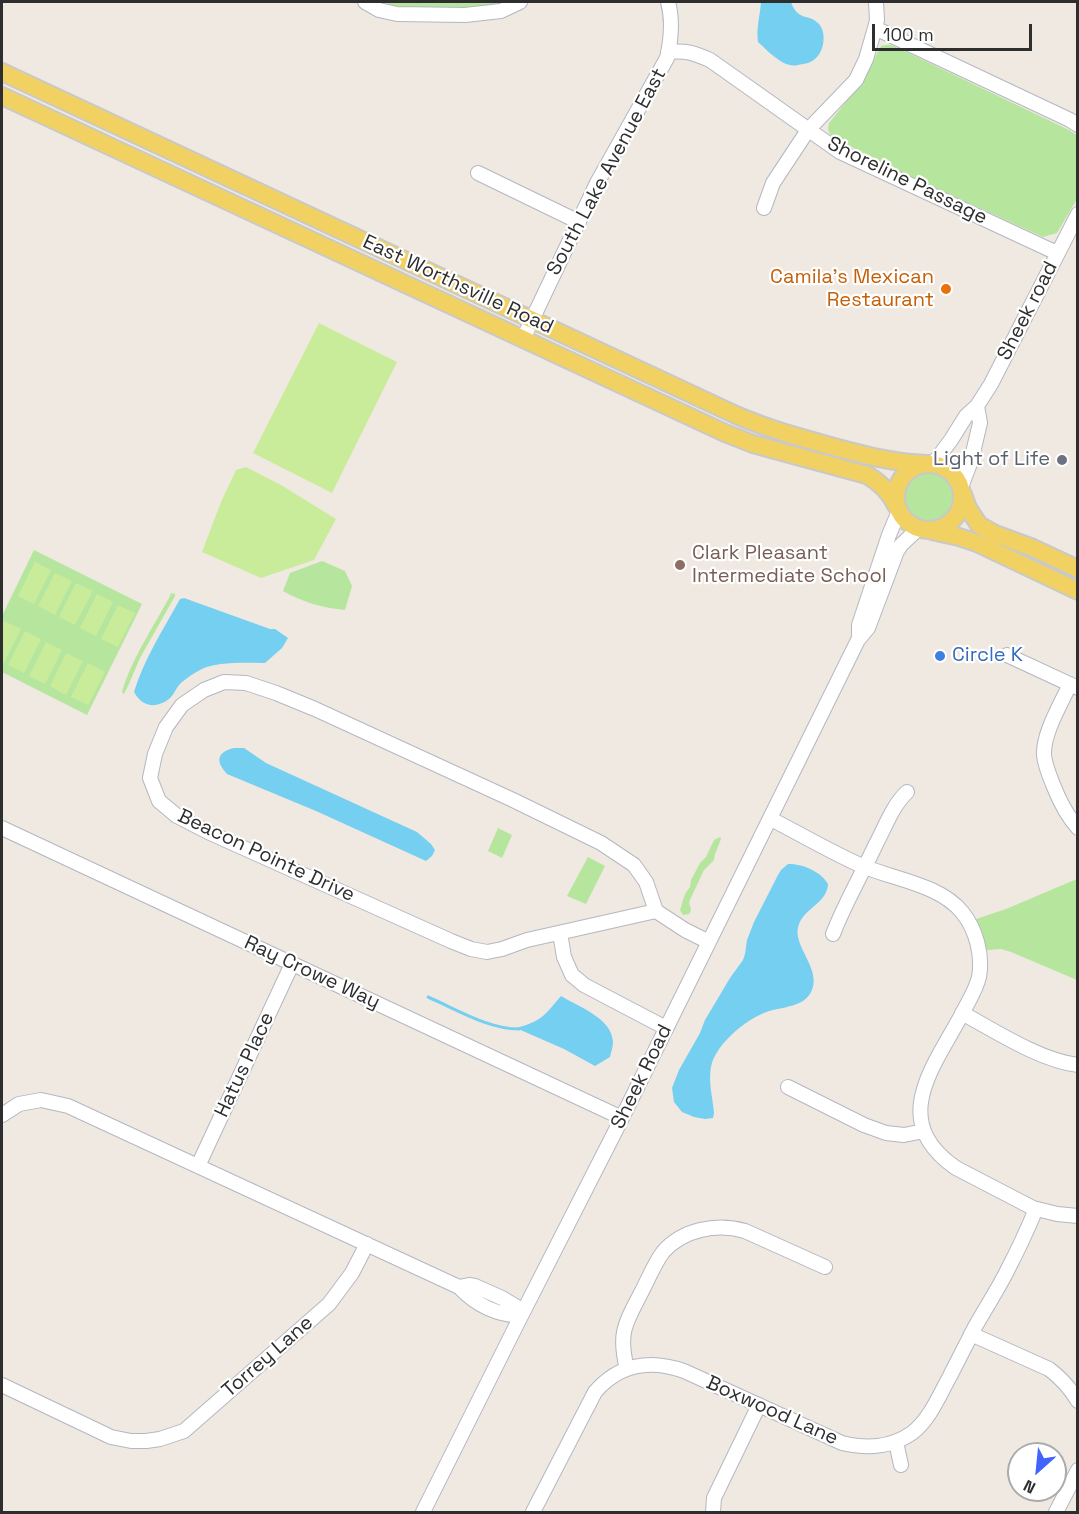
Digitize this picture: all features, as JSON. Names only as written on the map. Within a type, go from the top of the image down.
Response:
[{"type":"main road","name":"East Worthsville Road","points":[[2,72],[766,428],[895,462],[929,464]]},
{"type":"main road","name":"East Worthsville Road","points":[[2,96],[725,433],[753,444],[867,475],[886,489],[898,509]]},
{"type":"main road","points":[[1077,568],[995,534],[979,525],[968,508],[959,482],[945,467],[929,464],[916,466],[901,478],[896,497],[898,509],[909,524],[977,543],[1077,591]]},
{"type":"main road","points":[[923,529],[938,529],[955,519],[963,501],[962,489]]},
{"type":"street","points":[[365,2],[379,10],[397,14],[465,15],[501,11],[519,2]]},
{"type":"street","name":"South Lake Avenue East","points":[[523,339],[597,183],[667,58],[671,40],[668,2]]},
{"type":"street","points":[[764,208],[773,183],[808,130],[856,80],[866,59],[875,28],[876,2]]},
{"type":"street","points":[[875,28],[1077,125]]},
{"type":"street","name":"Shoreline Passage","points":[[668,52],[682,50],[710,60],[840,152],[1058,253]]},
{"type":"street","points":[[477,173],[579,222]]},
{"type":"street","name":"Sheek road","points":[[929,464],[951,441],[966,416],[977,406],[991,384],[1077,214]]},
{"type":"street","points":[[962,489],[980,423],[977,406]]},
{"type":"street","name":"Sheek Road","points":[[858,640],[859,625],[898,509]]},
{"type":"street","name":"Sheek Road","points":[[423,1512],[622,1118],[858,640],[868,628],[897,551],[901,545],[923,529]]},
{"type":"street","points":[[1007,655],[1074,686],[1047,736],[1044,755],[1059,798],[1077,828]]},
{"type":"street","name":"Beacon Pointe Drive","points":[[224,682],[246,683],[315,709],[601,843],[634,865],[646,882],[656,911],[527,940],[501,949],[487,951],[471,948],[208,832],[177,816],[159,801],[150,778],[155,754],[166,727],[182,705],[204,690],[224,682]]},
{"type":"street","points":[[834,934],[845,905],[894,811],[902,797],[908,792]]},
{"type":"street","points":[[771,819],[865,867],[936,891],[962,912],[977,940],[979,976],[923,1089],[920,1114],[924,1131],[930,1143],[946,1161],[971,1177],[1036,1209],[1077,1216]]},
{"type":"street","name":"Ray Crowe Way","points":[[2,828],[622,1118]]},
{"type":"street","points":[[656,911],[709,942]]},
{"type":"street","points":[[560,933],[564,957],[572,975],[584,985],[666,1028]]},
{"type":"street","name":"Hatus Place","points":[[198,1166],[292,964]]},
{"type":"street","points":[[962,1013],[1041,1054],[1077,1065]]},
{"type":"street","points":[[788,1087],[864,1125],[886,1133],[904,1135],[924,1131]]},
{"type":"street","points":[[2,1115],[19,1104],[41,1100],[68,1106],[459,1287],[475,1286],[502,1298],[517,1307],[521,1316]]},
{"type":"street","name":"Boxwood Lane","points":[[627,1369],[654,1364],[674,1368],[833,1440],[851,1445],[868,1447],[896,1442],[917,1428],[930,1413],[971,1334],[1008,1270],[1036,1209]]},
{"type":"street","points":[[533,1512],[595,1392],[607,1380],[627,1369],[622,1349],[627,1320],[663,1252],[682,1237],[695,1231],[710,1228],[735,1228],[825,1267]]},
{"type":"street","name":"Torrey Lane","points":[[2,1385],[111,1437],[146,1441],[184,1431],[329,1304],[352,1273],[367,1244]]},
{"type":"street","points":[[971,1334],[1049,1370],[1068,1386],[1077,1401]]},
{"type":"street","points":[[713,1512],[714,1498],[759,1405]]},
{"type":"street","points":[[896,1442],[901,1465]]},
{"type":"street","points":[[1056,1512],[1077,1470]]},
{"type":"green space","points":[[383,2],[502,2],[483,8],[415,9]]},
{"type":"green space","points":[[881,46],[898,48],[1077,135],[1077,199],[1057,233],[1043,237],[892,168],[844,143],[834,142],[829,132],[829,123],[862,82]]},
{"type":"green space","points":[[319,323],[397,362],[332,493],[253,453]]},
{"type":"green space","points":[[246,467],[281,485],[336,519],[314,560],[261,578],[202,552],[236,470]]},
{"type":"green space","points":[[933,472],[946,479],[952,487],[952,507],[946,515],[938,521],[923,522],[910,515],[904,507],[903,492],[910,479],[918,473]]},
{"type":"green space","points":[[34,550],[142,604],[87,715],[2,672],[2,616]]},
{"type":"green space","points":[[322,561],[345,571],[352,586],[345,610],[313,604],[283,591],[290,573]]},
{"type":"green space","points":[[35,562],[51,570],[34,604],[18,596]]},
{"type":"green space","points":[[55,573],[72,581],[55,615],[38,606]]},
{"type":"green space","points":[[76,583],[93,591],[75,625],[59,617]]},
{"type":"green space","points":[[171,593],[175,596],[140,658],[124,694],[122,692],[131,668]]},
{"type":"green space","points":[[97,594],[113,602],[96,636],[80,628]]},
{"type":"green space","points":[[118,605],[135,613],[118,647],[101,639]]},
{"type":"green space","points":[[4,621],[21,629],[4,663],[2,662],[2,626]]},
{"type":"green space","points":[[25,631],[41,639],[24,673],[8,665]]},
{"type":"green space","points":[[46,642],[62,650],[45,684],[29,676]]},
{"type":"green space","points":[[66,653],[83,661],[66,695],[50,686]]},
{"type":"green space","points":[[88,663],[105,672],[88,705],[71,697]]},
{"type":"green space","points":[[498,828],[512,835],[502,858],[488,851]]},
{"type":"green space","points":[[720,837],[714,860],[704,870],[689,902],[691,910],[689,914],[683,915],[680,910],[691,880],[714,840]]},
{"type":"green space","points":[[588,857],[605,866],[586,904],[567,896]]},
{"type":"green space","points":[[1077,879],[1077,980],[1011,952],[1001,949],[987,950],[976,919]]},
{"type":"water","points":[[761,2],[791,2],[800,15],[819,24],[823,32],[823,42],[821,52],[815,59],[798,65],[787,64],[776,58],[758,42]]},
{"type":"water","points":[[184,598],[275,629],[288,638],[282,648],[265,663],[232,663],[207,667],[184,680],[171,697],[164,702],[150,705],[141,701],[134,692],[148,656],[180,599]]},
{"type":"water","points":[[234,748],[244,748],[266,763],[417,832],[435,850],[432,856],[426,861],[227,774],[219,761],[224,752]]},
{"type":"water","points":[[788,864],[811,869],[828,884],[824,896],[806,913],[799,924],[799,941],[813,976],[810,994],[803,1001],[754,1018],[726,1040],[711,1067],[713,1118],[694,1117],[682,1112],[674,1102],[672,1088],[705,1020],[743,960],[754,922],[778,875]]},
{"type":"water","points":[[561,996],[593,1014],[607,1026],[613,1042],[610,1057],[595,1066],[564,1049],[516,1028],[542,1017]]},
{"type":"waterway","points":[[428,997],[484,1022],[519,1029]]},
{"type":"place","name":"Camila's Mexican Restaurant","points":[[946,289]]},
{"type":"place","name":"Light of Life","points":[[1062,460]]},
{"type":"place","name":"Clark Pleasant Intermediate School","points":[[680,565]]},
{"type":"place","name":"Circle K","points":[[940,656]]}]
